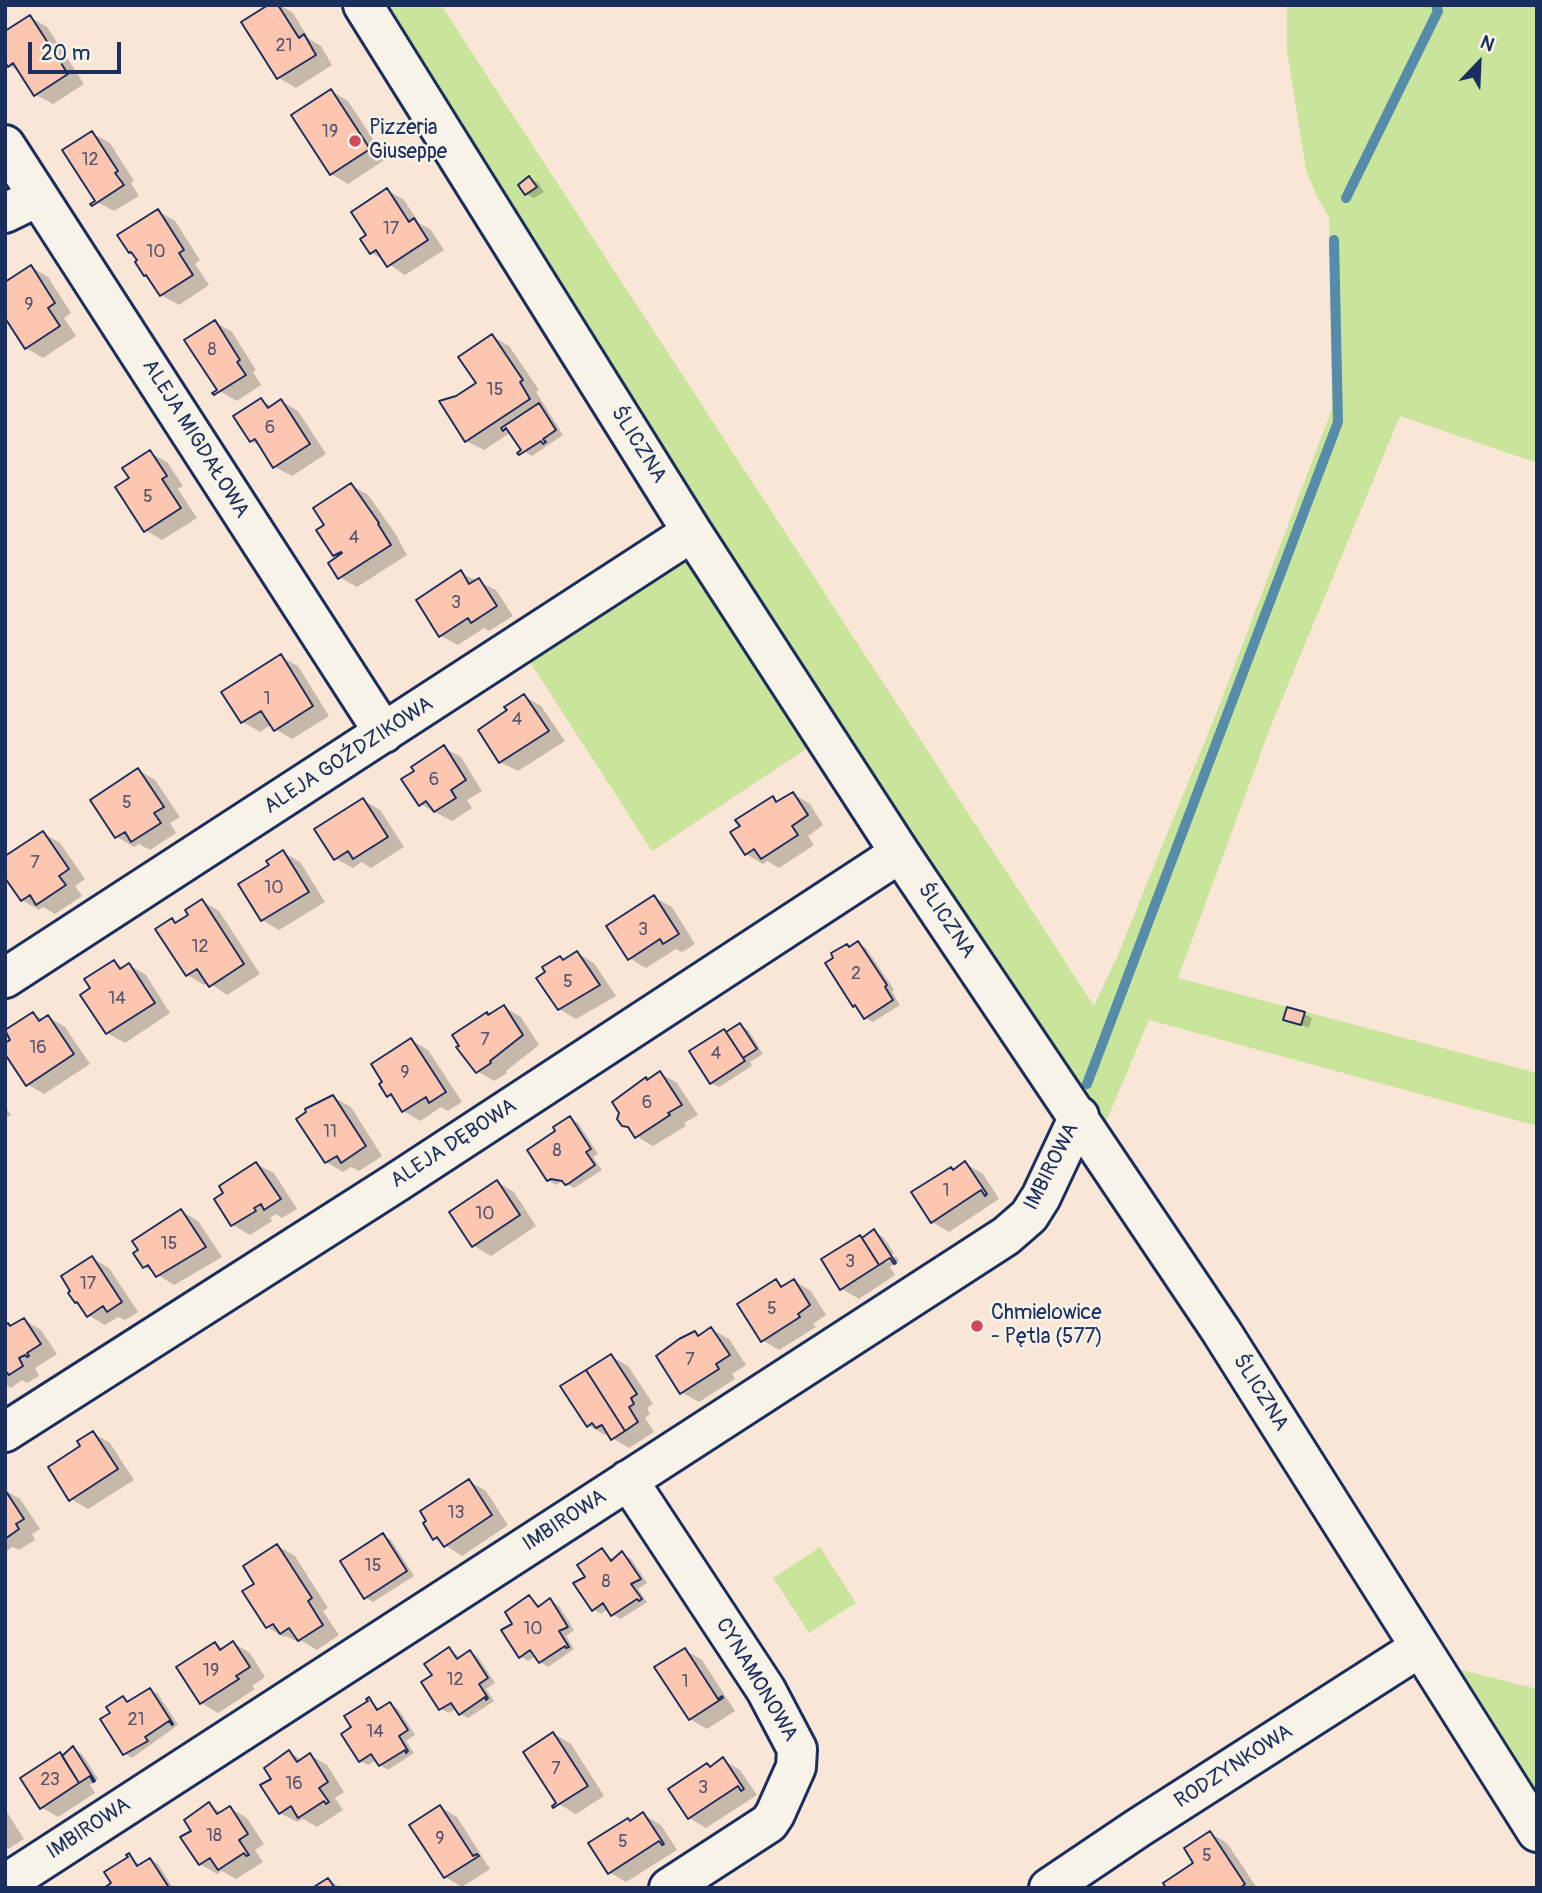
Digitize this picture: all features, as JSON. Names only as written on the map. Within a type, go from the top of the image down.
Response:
[{"type":"street","name":"ŚLICZNA","points":[[363,5],[692,532],[900,853],[1221,1331],[1537,1832]]},
{"type":"street","name":"ALEJA MIGDAŁOWA","points":[[5,145],[22,205],[384,733]]},
{"type":"street","name":"ALEJA GOŹDZIKOWA","points":[[5,978],[692,532]]},
{"type":"street","name":"ALEJA DĘBOWA","points":[[5,1432],[397,1182],[900,853]]},
{"type":"street","name":"IMBIROWA","points":[[5,1884],[1006,1236],[1029,1216],[1041,1197],[1079,1116]]},
{"type":"street","name":"CYNAMONOWA","points":[[628,1480],[766,1690],[797,1749],[796,1767],[769,1823],[669,1888]]},
{"type":"street","name":"RODZYNKOWA","points":[[1049,1888],[1419,1648]]},
{"type":"green space","points":[[379,5],[441,5],[1094,1006],[1117,957],[1218,709],[1332,409],[1329,217],[1306,170],[1287,50],[1287,5],[1537,5],[1537,463],[1400,416],[1270,728],[1178,978],[1537,1073],[1537,1126],[1149,1020],[1106,1122],[1049,1038],[990,961]]},
{"type":"green space","points":[[690,552],[812,745],[652,851],[528,659]]},
{"type":"green space","points":[[820,1547],[856,1603],[809,1633],[773,1578]]},
{"type":"green space","points":[[1458,1669],[1537,1689],[1537,1794]]},
{"type":"building","points":[[268,5],[278,5],[299,38],[304,34],[316,55],[277,79],[241,22]]},
{"type":"building","points":[[30,15],[68,74],[34,96],[13,63],[8,67],[5,62],[5,31]]},
{"type":"building","points":[[331,89],[370,149],[330,175],[291,115]]},
{"type":"building","points":[[92,131],[124,185],[92,206],[90,204],[95,201],[62,150]]},
{"type":"building","points":[[529,176],[537,187],[525,195],[518,185]]},
{"type":"building","points":[[387,188],[409,222],[414,218],[428,240],[387,267],[376,250],[370,254],[360,239],[366,235],[351,212]]},
{"type":"building","points":[[158,209],[184,250],[179,253],[193,275],[160,296],[117,235]]},
{"type":"building","points":[[31,265],[55,303],[48,308],[60,326],[25,349],[5,318],[5,282]]},
{"type":"building","points":[[215,320],[240,360],[237,362],[246,375],[214,395],[212,393],[217,390],[184,340]]},
{"type":"building","points":[[492,334],[523,380],[520,382],[530,399],[465,442],[439,401],[456,396],[476,383],[458,357]]},
{"type":"building","points":[[261,398],[268,408],[281,399],[310,444],[273,468],[255,439],[250,442],[233,416]]},
{"type":"building","points":[[539,403],[556,430],[543,439],[546,442],[543,444],[541,441],[519,455],[517,453],[521,450],[506,428],[503,431],[501,428]]},
{"type":"building","points":[[150,450],[167,476],[162,479],[181,508],[144,532],[115,487],[129,478],[122,468]]},
{"type":"building","points":[[351,483],[391,545],[338,579],[328,563],[342,553],[333,556],[316,530],[324,525],[313,508]]},
{"type":"building","points":[[461,570],[469,584],[479,578],[497,606],[471,623],[468,618],[439,637],[416,600]]},
{"type":"building","points":[[281,654],[313,706],[274,731],[261,711],[241,723],[221,692]]},
{"type":"building","points":[[524,694],[549,731],[499,763],[478,730],[507,710],[504,707]]},
{"type":"building","points":[[444,745],[466,780],[451,790],[456,798],[434,812],[426,801],[419,806],[401,779],[414,771],[411,767]]},
{"type":"building","points":[[138,768],[164,807],[154,813],[161,823],[131,842],[125,832],[115,838],[90,800]]},
{"type":"building","points":[[793,792],[808,815],[792,826],[798,835],[761,859],[754,849],[745,855],[730,832],[740,826],[735,820],[773,796],[776,802]]},
{"type":"building","points":[[363,798],[388,837],[353,859],[348,851],[334,860],[314,829]]},
{"type":"building","points":[[43,831],[69,869],[59,876],[66,885],[36,905],[30,895],[21,901],[5,878],[5,856]]},
{"type":"building","points":[[283,850],[309,892],[261,921],[238,884],[269,865],[266,861]]},
{"type":"building","points":[[654,895],[679,934],[663,944],[660,939],[628,960],[606,926]]},
{"type":"building","points":[[202,899],[244,964],[209,987],[197,969],[186,976],[155,929],[172,918],[175,923],[188,915],[185,910]]},
{"type":"building","points":[[858,941],[887,985],[885,987],[893,1000],[864,1019],[855,1005],[853,1007],[825,963],[833,958],[831,953]]},
{"type":"building","points":[[577,951],[600,985],[558,1010],[536,978],[545,972],[542,967],[560,956],[563,960]]},
{"type":"building","points":[[114,960],[120,969],[129,963],[155,1003],[106,1034],[80,995],[90,988],[84,979]]},
{"type":"building","points":[[504,1005],[523,1035],[476,1073],[456,1047],[459,1046],[452,1035],[487,1012],[488,1015]]},
{"type":"building","points":[[1287,1007],[1305,1012],[1301,1025],[1283,1020]]},
{"type":"building","points":[[33,1012],[39,1021],[48,1015],[74,1054],[26,1086],[5,1054],[5,1043],[10,1040],[5,1030]]},
{"type":"building","points":[[740,1023],[757,1049],[743,1058],[726,1032]]},
{"type":"building","points":[[724,1029],[745,1061],[710,1084],[689,1051]]},
{"type":"building","points":[[411,1038],[446,1092],[429,1103],[426,1097],[402,1112],[391,1094],[387,1097],[371,1064]]},
{"type":"building","points":[[660,1071],[682,1105],[635,1138],[628,1127],[622,1126],[617,1119],[619,1113],[612,1102],[646,1077],[647,1080]]},
{"type":"building","points":[[333,1095],[366,1146],[341,1163],[337,1156],[325,1163],[296,1119],[306,1112],[305,1109]]},
{"type":"building","points":[[570,1116],[591,1149],[586,1152],[595,1165],[565,1185],[562,1181],[547,1181],[527,1150],[555,1131],[553,1127]]},
{"type":"building","points":[[965,1161],[987,1194],[985,1196],[981,1190],[931,1223],[911,1192]]},
{"type":"building","points":[[256,1162],[281,1199],[264,1210],[261,1204],[254,1208],[256,1211],[231,1226],[214,1199],[223,1193],[219,1186]]},
{"type":"building","points":[[497,1180],[520,1215],[472,1247],[449,1212]]},
{"type":"building","points":[[181,1209],[206,1247],[156,1277],[148,1265],[143,1268],[133,1253],[138,1250],[132,1241]]},
{"type":"building","points":[[874,1229],[896,1263],[890,1258],[879,1265],[862,1238]]},
{"type":"building","points":[[860,1235],[879,1265],[840,1290],[821,1259]]},
{"type":"building","points":[[92,1256],[122,1302],[107,1312],[103,1306],[87,1317],[68,1293],[70,1291],[61,1276]]},
{"type":"building","points":[[776,1279],[781,1287],[794,1279],[810,1305],[798,1314],[800,1317],[761,1342],[737,1304]]},
{"type":"building","points":[[24,1318],[41,1344],[27,1353],[29,1356],[19,1358],[23,1366],[9,1375],[5,1371],[5,1325],[8,1323],[10,1326]]},
{"type":"building","points":[[711,1327],[730,1355],[716,1364],[719,1369],[680,1394],[656,1356],[679,1339],[695,1331],[698,1336]]},
{"type":"building","points":[[611,1354],[637,1394],[631,1398],[634,1404],[629,1407],[638,1422],[625,1431],[586,1370]]},
{"type":"building","points":[[586,1370],[625,1431],[611,1440],[602,1425],[596,1428],[592,1423],[587,1427],[560,1386]]},
{"type":"building","points":[[93,1431],[118,1469],[69,1501],[48,1467],[80,1446],[77,1441]]},
{"type":"building","points":[[469,1479],[492,1515],[444,1547],[437,1537],[433,1540],[423,1523],[426,1521],[420,1511]]},
{"type":"building","points":[[5,1490],[24,1519],[16,1524],[19,1529],[5,1539]]},
{"type":"building","points":[[383,1533],[407,1571],[364,1599],[340,1561]]},
{"type":"building","points":[[277,1544],[312,1598],[308,1601],[323,1625],[298,1641],[289,1628],[280,1634],[273,1624],[266,1628],[242,1591],[254,1584],[243,1566]]},
{"type":"building","points":[[602,1548],[611,1561],[622,1551],[641,1579],[631,1584],[642,1599],[637,1599],[611,1616],[603,1603],[592,1611],[573,1583],[585,1577],[577,1565]]},
{"type":"building","points":[[529,1595],[538,1607],[550,1598],[568,1627],[559,1631],[569,1647],[565,1646],[539,1663],[530,1650],[519,1658],[501,1630],[512,1624],[505,1612]]},
{"type":"building","points":[[233,1641],[250,1667],[236,1676],[239,1679],[200,1704],[176,1667],[215,1642],[220,1650]]},
{"type":"building","points":[[449,1647],[457,1659],[470,1650],[488,1678],[479,1684],[488,1698],[486,1700],[485,1697],[459,1715],[451,1703],[439,1710],[421,1682],[432,1675],[424,1664]]},
{"type":"building","points":[[685,1648],[718,1699],[722,1696],[723,1698],[689,1720],[654,1667]]},
{"type":"building","points":[[150,1688],[173,1724],[169,1721],[145,1737],[148,1741],[123,1755],[100,1719],[110,1713],[106,1707],[123,1696],[127,1702]]},
{"type":"building","points":[[369,1697],[377,1710],[390,1702],[408,1730],[399,1736],[408,1751],[406,1753],[405,1750],[379,1766],[371,1754],[359,1762],[341,1734],[351,1727],[344,1716],[368,1701],[366,1699]]},
{"type":"building","points":[[553,1732],[588,1786],[553,1808],[556,1803],[523,1752]]},
{"type":"building","points":[[73,1746],[95,1781],[93,1782],[90,1776],[79,1783],[62,1756]]},
{"type":"building","points":[[289,1750],[297,1762],[310,1753],[328,1782],[319,1788],[329,1802],[326,1804],[324,1801],[298,1818],[291,1806],[279,1814],[260,1785],[271,1779],[264,1768]]},
{"type":"building","points":[[60,1752],[79,1783],[40,1809],[20,1778]]},
{"type":"building","points":[[723,1757],[744,1789],[741,1791],[738,1786],[688,1819],[668,1789],[707,1763],[710,1767]]},
{"type":"building","points":[[209,1802],[217,1814],[230,1806],[248,1834],[239,1840],[249,1855],[244,1853],[218,1870],[210,1858],[199,1865],[180,1837],[191,1831],[184,1820]]},
{"type":"building","points":[[440,1805],[473,1856],[479,1856],[444,1878],[409,1825]]},
{"type":"building","points":[[643,1812],[664,1844],[659,1841],[608,1874],[588,1843],[628,1818],[630,1821]]},
{"type":"building","points":[[1210,1831],[1245,1884],[1240,1888],[1166,1888],[1163,1883],[1193,1863],[1184,1848]]},
{"type":"building","points":[[129,1853],[137,1866],[150,1858],[168,1886],[104,1888],[111,1883],[104,1872],[128,1857],[126,1855]]},
{"type":"building","points":[[328,1878],[335,1888],[312,1888]]},
{"type":"waterway","points":[[1346,198],[1438,11],[1436,5]]},
{"type":"waterway","points":[[1087,1084],[1338,422],[1334,240]]},
{"type":"place","name":"Pizzeria Giuseppe","points":[[355,141]]},
{"type":"place","name":"Chmielowice - Pętla (577)","points":[[977,1326]]}]
